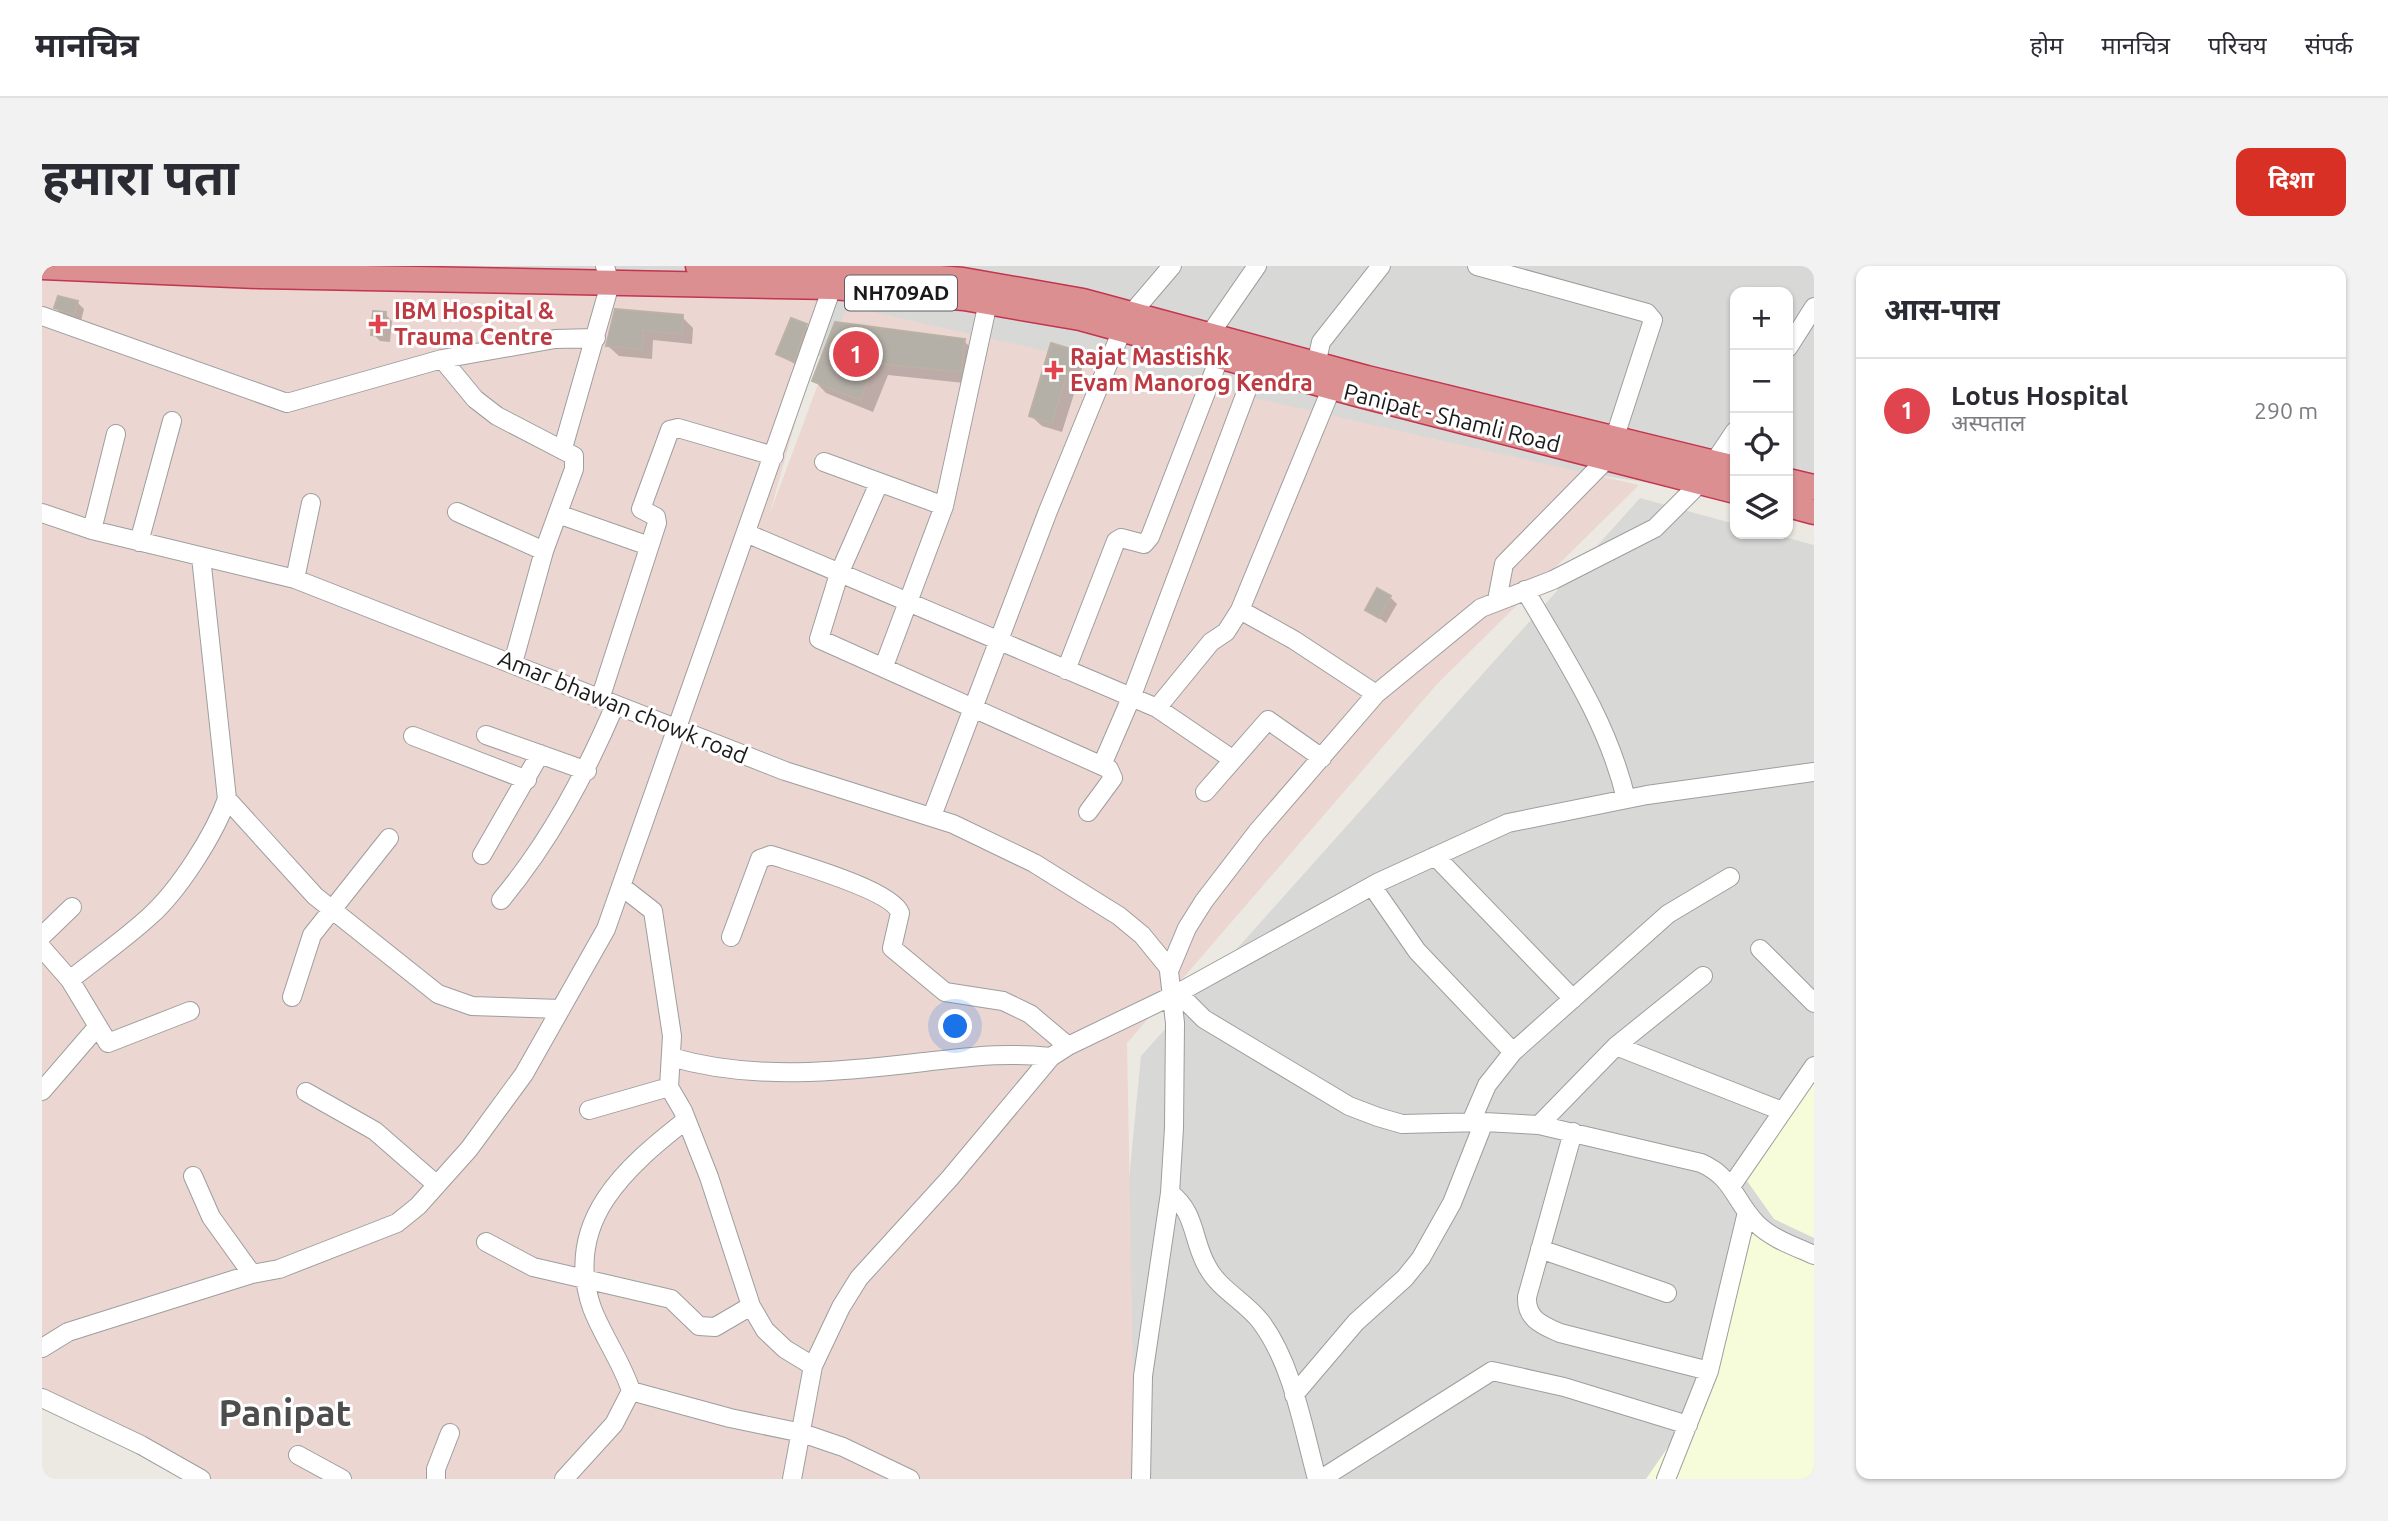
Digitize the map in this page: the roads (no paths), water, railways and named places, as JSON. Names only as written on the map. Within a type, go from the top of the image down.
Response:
[{"type":"highway","name":"Panipat - Shamli Road","points":[[698,266],[836,274],[988,302],[1126,322]]},
{"type":"highway","name":"Panipat - Shamli Road","points":[[44,267],[259,276],[965,273],[1083,301],[1126,322],[1320,378],[1610,448],[1725,466]]},
{"type":"highway","name":"Panipat - Shamli Road","points":[[1209,347],[1256,366],[1320,378]]},
{"type":"highway","name":"Panipat - Shamli Road","points":[[1610,448],[1700,483],[1730,490]]},
{"type":"highway","points":[[1793,482],[1814,487]]},
{"type":"highway","points":[[1793,506],[1814,512]]},
{"type":"street","points":[[932,816],[1048,511],[1126,322],[1172,266]]},
{"type":"street","points":[[1066,670],[1116,541],[1121,538],[1144,544],[1150,537],[1209,347],[1257,266]]},
{"type":"street","points":[[1157,708],[1212,642],[1226,632],[1240,610],[1320,378],[1321,342],[1381,266]]},
{"type":"street","points":[[1477,266],[1652,317],[1610,448],[1504,564],[1497,600]]},
{"type":"street","points":[[42,277],[44,267]]},
{"type":"street","points":[[42,1348],[68,1332],[252,1274],[279,1269],[397,1223],[437,1185],[469,1149],[524,1074],[606,929],[836,274]]},
{"type":"street","points":[[563,448],[596,338],[607,275]]},
{"type":"street","points":[[884,666],[944,506],[988,302]]},
{"type":"street","points":[[1793,340],[1814,307]]},
{"type":"street","points":[[42,316],[287,403],[443,359],[555,339],[596,338]]},
{"type":"street","points":[[443,359],[475,399],[522,432],[572,453],[575,461],[544,551],[513,663]]},
{"type":"street","points":[[1101,765],[1131,698],[1256,366]]},
{"type":"street","points":[[139,542],[172,421]]},
{"type":"street","points":[[501,900],[524,872],[587,771],[657,519],[641,510],[641,507],[670,430],[677,428],[774,456]]},
{"type":"street","points":[[92,530],[116,434]]},
{"type":"street","points":[[1141,1479],[1143,1376],[1170,1193],[1174,1128],[1176,994],[1169,968],[1204,901],[1257,832],[1376,694],[1468,618],[1497,600],[1553,580],[1647,533],[1678,509],[1700,483],[1725,466],[1730,448]]},
{"type":"street","points":[[824,462],[944,506]]},
{"type":"street","points":[[880,483],[839,574],[820,639],[1111,771],[1113,778],[1088,812]]},
{"type":"street","points":[[295,579],[311,503]]},
{"type":"street","points":[[457,512],[544,551]]},
{"type":"street","name":"Amar bhawan chowk road","points":[[42,513],[92,530],[295,579],[817,783],[932,816],[1034,863],[1119,916],[1142,935],[1169,968]]},
{"type":"street","points":[[558,513],[649,546]]},
{"type":"street","points":[[746,533],[907,604],[1157,708],[1232,759]]},
{"type":"street","points":[[70,980],[151,915],[168,896],[196,855],[227,799],[201,557]]},
{"type":"street","points":[[1525,590],[1600,721],[1620,772],[1626,799]]},
{"type":"street","points":[[1240,610],[1294,640],[1376,694]]},
{"type":"street","points":[[1205,792],[1268,720],[1322,758]]},
{"type":"street","points":[[486,735],[587,771]]},
{"type":"street","points":[[414,736],[527,780]]},
{"type":"street","points":[[482,855],[540,754]]},
{"type":"street","points":[[792,1479],[813,1366],[859,1278],[950,1178],[1051,1057],[1068,1046],[1176,994],[1372,886],[1508,823],[1626,799],[1814,772]]},
{"type":"street","points":[[227,799],[315,896],[438,994],[472,1006],[561,1009]]},
{"type":"street","points":[[292,997],[312,935],[389,838]]},
{"type":"street","points":[[731,937],[760,859],[771,855],[856,885],[893,904],[900,913],[892,948],[924,977],[953,995],[994,998],[1021,1009],[1068,1046]]},
{"type":"street","points":[[1435,856],[1573,999]]},
{"type":"street","points":[[1294,1395],[1356,1322],[1405,1278],[1421,1258],[1452,1203],[1487,1085],[1513,1052],[1668,915],[1730,877]]},
{"type":"street","points":[[621,886],[653,911],[672,1036],[669,1087],[687,1121],[751,1306],[765,1330],[813,1366]]},
{"type":"street","points":[[1372,886],[1406,938],[1513,1052]]},
{"type":"street","points":[[42,936],[72,907]]},
{"type":"street","points":[[42,948],[70,980],[108,1043],[190,1011]]},
{"type":"street","points":[[1760,949],[1814,1003]]},
{"type":"street","points":[[1539,1125],[1616,1046],[1703,976]]},
{"type":"street","points":[[1176,994],[1199,1016],[1349,1106],[1402,1124],[1477,1122],[1539,1125],[1701,1163],[1732,1185],[1747,1212],[1775,1238],[1814,1255]]},
{"type":"street","points":[[42,1091],[97,1026]]},
{"type":"street","points":[[1616,1046],[1782,1111]]},
{"type":"street","points":[[671,1057],[723,1070],[746,1072],[857,1069],[992,1053],[1051,1057]]},
{"type":"street","points":[[1732,1185],[1814,1066]]},
{"type":"street","points":[[589,1110],[669,1087]]},
{"type":"street","points":[[306,1092],[375,1131],[437,1185]]},
{"type":"street","points":[[564,1479],[614,1424],[629,1400],[631,1391],[592,1307],[586,1255],[594,1214],[613,1185],[657,1143],[687,1121]]},
{"type":"street","points":[[1573,1132],[1527,1306],[1540,1324],[1560,1333],[1709,1371]]},
{"type":"street","points":[[193,1176],[211,1217],[252,1274]]},
{"type":"street","points":[[1170,1193],[1182,1202],[1190,1216],[1207,1268],[1261,1322],[1285,1370],[1319,1479],[1492,1371],[1564,1388],[1688,1425]]},
{"type":"street","points":[[1666,1479],[1709,1371],[1747,1212]]},
{"type":"street","points":[[486,1242],[533,1267],[671,1299],[692,1322],[706,1327],[716,1326],[751,1306]]},
{"type":"street","points":[[1540,1249],[1667,1293]]},
{"type":"street","points":[[631,1391],[730,1418],[802,1433],[843,1447],[910,1479]]},
{"type":"street","points":[[42,1398],[141,1445],[201,1479]]},
{"type":"street","points":[[436,1479],[436,1469],[450,1433]]},
{"type":"street","points":[[298,1455],[342,1479]]},
{"type":"place","name":"IBM Hospital & Trauma Centre","points":[[378,324]]},
{"type":"place","name":"Lotus Hospital","points":[[856,354]]},
{"type":"place","name":"Rajat Mastishk Evam Manorog Kendra","points":[[1054,370]]},
{"type":"district","name":"Panipat","points":[[285,1413]]}]
